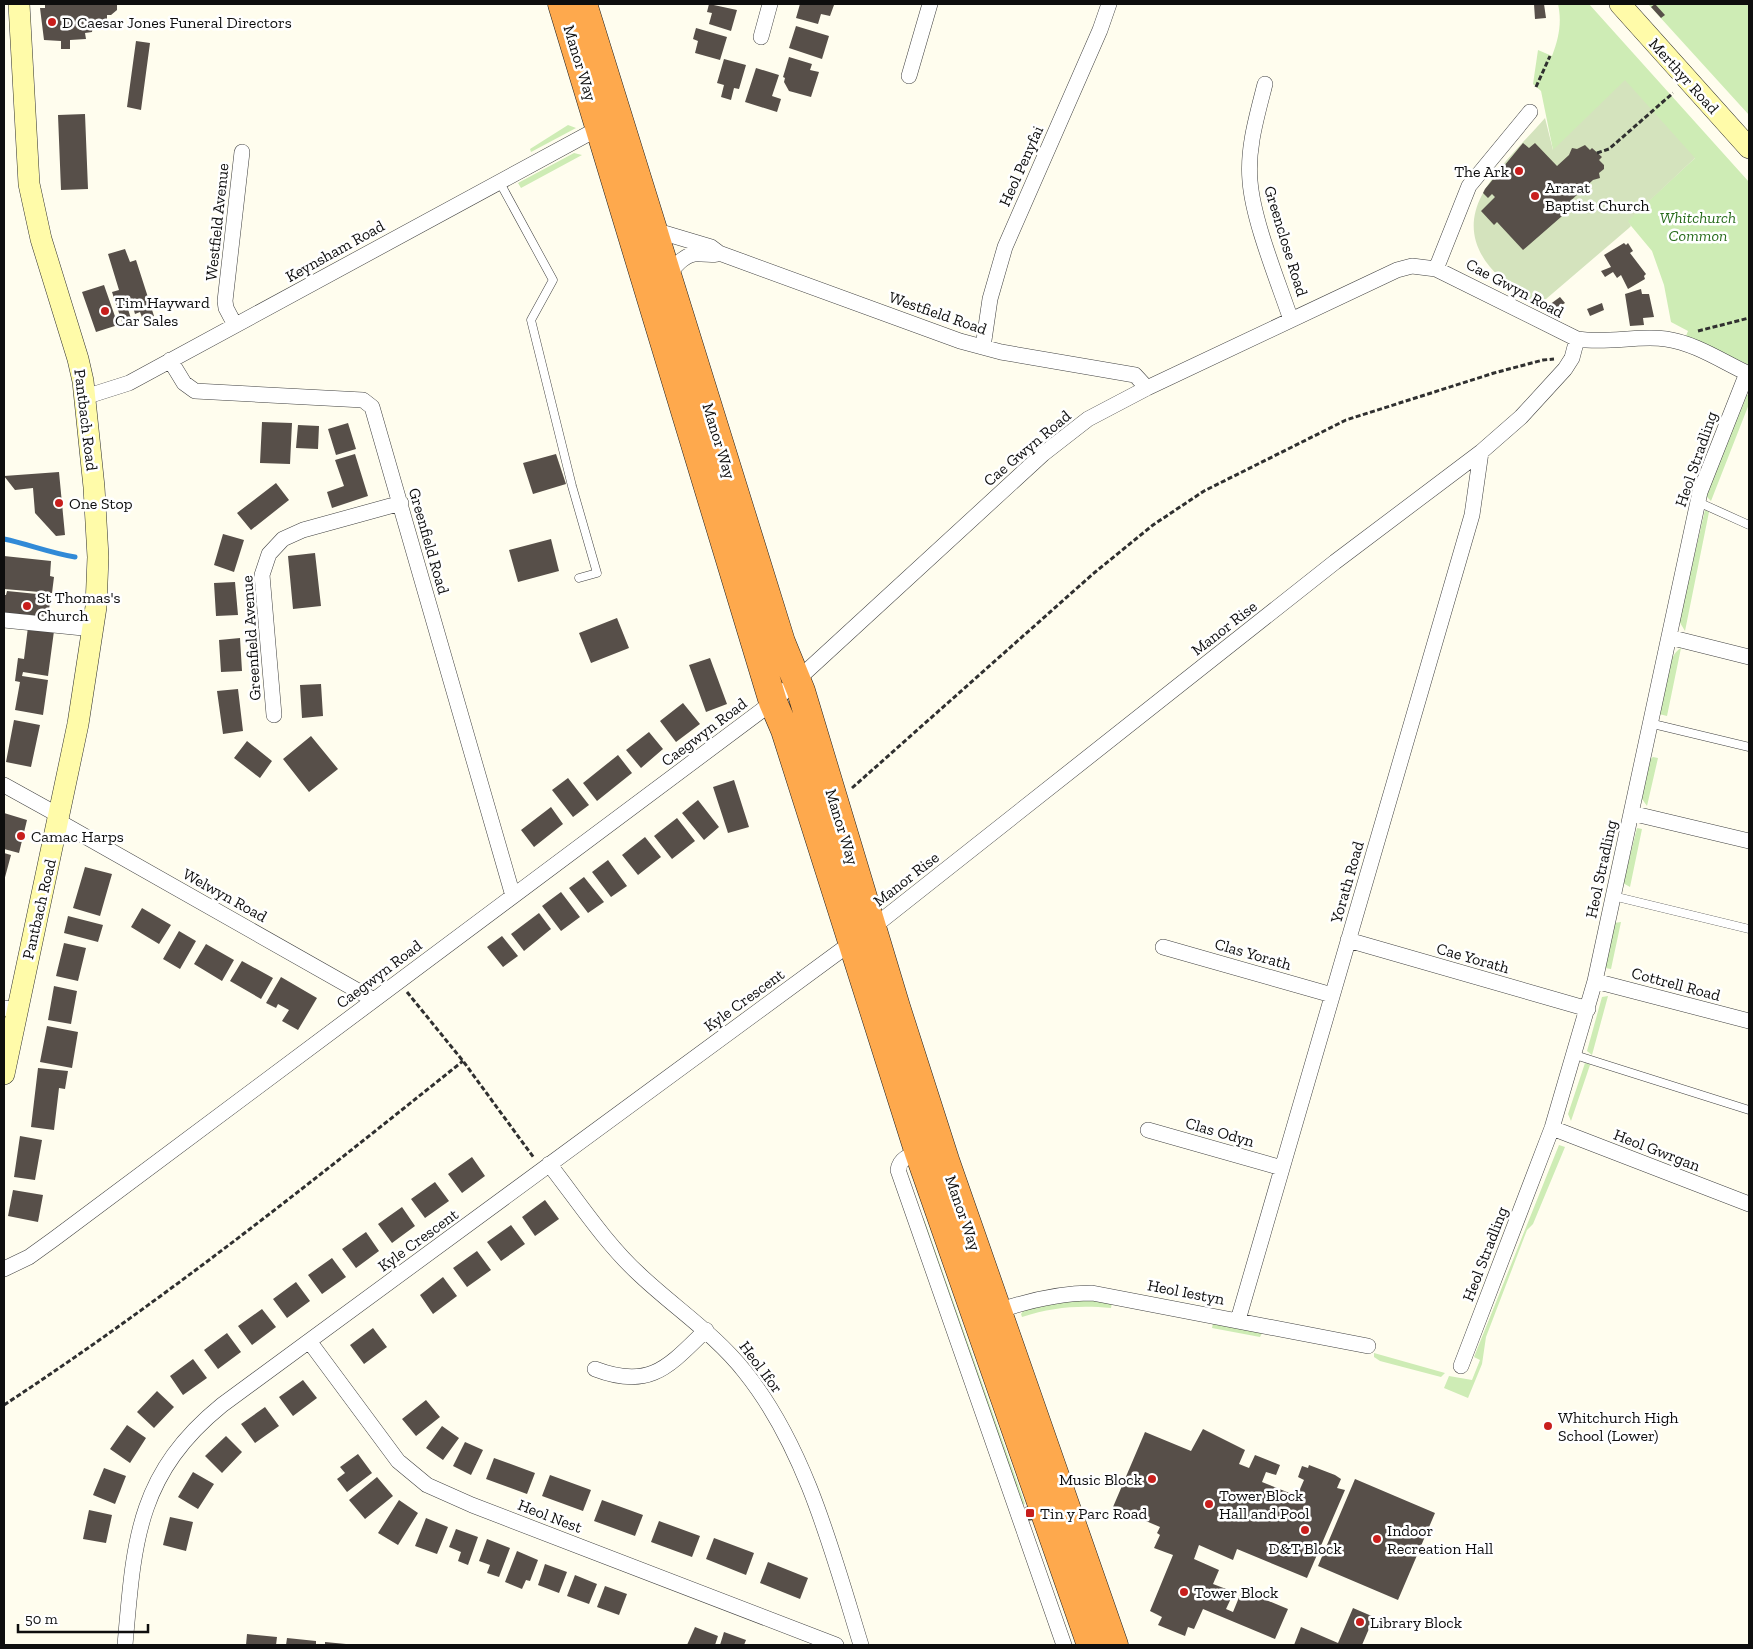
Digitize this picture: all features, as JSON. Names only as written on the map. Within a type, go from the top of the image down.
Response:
[{"type":"highway","name":"Manor Way","points":[[562,4],[772,702],[785,730],[945,1160],[1114,1645]]},
{"type":"highway","name":"Manor Way","points":[[583,4],[781,642],[796,680],[919,1153],[1091,1645]]},
{"type":"street","name":"Pantbach Road","points":[[4,1074],[10,1009],[59,818],[78,724],[93,629],[98,557],[94,487],[85,397],[78,359],[41,239],[29,184],[19,4]]},
{"type":"street","points":[[761,37],[770,4]]},
{"type":"street","points":[[908,76],[930,4]]},
{"type":"street","name":"Heol Penyfai","points":[[983,347],[990,298],[1004,247],[1100,30],[1109,4]]},
{"type":"street","name":"Merthyr Road","points":[[1620,4],[1749,148]]},
{"type":"street","name":"Greenclose Road","points":[[1265,84],[1251,144],[1250,181],[1260,225],[1291,320]]},
{"type":"street","points":[[1436,269],[1470,186],[1530,112]]},
{"type":"street","name":"Keynsham Road","points":[[85,397],[129,383],[599,128]]},
{"type":"street","name":"Westfield Avenue","points":[[235,324],[226,308],[225,301],[242,152]]},
{"type":"street","name":"Westfield Road","points":[[654,230],[711,247],[719,253],[983,347],[1135,374],[1147,388]]},
{"type":"street","name":"Westfield Road","points":[[668,276],[678,262],[692,254],[709,256],[719,253]]},
{"type":"street","name":"Cae Gwyn Road","points":[[772,702],[1066,436],[1088,420],[1147,388],[1397,270],[1412,266],[1436,269],[1454,276],[1577,339]]},
{"type":"street","points":[[1577,339],[1596,342],[1641,339],[1676,341],[1748,373]]},
{"type":"street","name":"Manor Rise","points":[[862,936],[1336,562],[1481,452],[1521,417],[1555,382],[1572,358],[1577,339]]},
{"type":"street","name":"Greenfield Road","points":[[170,360],[184,383],[195,391],[367,402],[372,407],[513,896]]},
{"type":"street","name":"Heol Stradling","points":[[1461,1366],[1552,1128],[1575,1055],[1595,980],[1649,722],[1698,502],[1705,478],[1748,373]]},
{"type":"street","name":"Yorath Road","points":[[1238,1320],[1472,515],[1481,452]]},
{"type":"street","name":"Greenfield Avenue","points":[[274,715],[262,575],[269,554],[283,539],[303,530],[400,503]]},
{"type":"street","points":[[4,620],[93,629]]},
{"type":"street","points":[[1669,637],[1749,658]]},
{"type":"street","name":"Caegwyn Road","points":[[4,1269],[29,1257],[54,1239],[772,702]]},
{"type":"street","name":"Welwyn Road","points":[[4,785],[374,1000]]},
{"type":"street","points":[[1631,813],[1749,840]]},
{"type":"street","name":"Kyle Crescent","points":[[124,1645],[137,1538],[149,1496],[160,1474],[182,1444],[206,1418],[542,1162],[862,936]]},
{"type":"street","name":"Cae Yorath","points":[[1348,940],[1588,1009]]},
{"type":"street","name":"Clas Yorath","points":[[1164,946],[1332,996]]},
{"type":"street","name":"Cottrell Road","points":[[1595,980],[1749,1021]]},
{"type":"street","name":"Heol Gwrgan","points":[[1552,1128],[1749,1204]]},
{"type":"street","name":"Clas Odyn","points":[[1148,1130],[1282,1168]]},
{"type":"street","points":[[919,1153],[904,1159],[899,1164],[898,1170],[1064,1645]]},
{"type":"street","name":"Heol Ifor","points":[[542,1162],[623,1258],[706,1330],[746,1372],[766,1402],[790,1446],[810,1491],[852,1611],[861,1645]]},
{"type":"street","name":"Heol Iestyn","points":[[998,1312],[1042,1297],[1072,1293],[1092,1293],[1368,1346]]},
{"type":"street","points":[[595,1369],[615,1377],[632,1379],[651,1374],[667,1365],[706,1330]]},
{"type":"street","name":"Heol Nest","points":[[309,1341],[398,1461],[427,1485],[472,1505],[836,1645]]},
{"type":"lane","points":[[499,181],[554,280],[531,320],[572,486],[597,573],[579,578]]},
{"type":"lane","points":[[1698,502],[1749,525]]},
{"type":"lane","points":[[1649,722],[1749,747]]},
{"type":"lane","points":[[1613,896],[1749,929]]},
{"type":"lane","points":[[1575,1055],[1749,1110]]},
{"type":"path","points":[[1536,87],[1550,56]]},
{"type":"path","points":[[1597,153],[1609,149],[1673,93]]},
{"type":"path","points":[[1690,332],[1749,318]]},
{"type":"path","points":[[863,779],[1102,567],[1153,525],[1204,491],[1346,420],[1494,373],[1543,360],[1572,358]]},
{"type":"path","points":[[406,991],[542,1162]]},
{"type":"path","points":[[4,1405],[78,1357],[278,1209],[463,1061]]},
{"type":"green space","name":"Whitchurch Common","points":[[1558,4],[1589,4],[1749,182],[1749,365],[1686,336],[1688,331],[1671,322],[1664,285],[1652,251],[1627,221],[1695,158],[1553,150],[1541,91],[1533,84],[1538,50],[1552,56],[1560,24]]},
{"type":"green space","points":[[1648,4],[1749,4],[1749,115]]},
{"type":"green space","points":[[1625,80],[1695,158],[1628,221],[1631,226],[1629,228],[1539,305],[1509,286],[1485,261],[1474,231],[1475,213],[1488,185],[1503,165],[1545,118],[1553,150]]},
{"type":"green space","points":[[568,125],[576,128],[531,152],[530,149]]},
{"type":"green space","points":[[574,153],[582,155],[521,188],[518,183]]},
{"type":"green space","points":[[1745,394],[1749,395],[1749,404],[1711,501],[1706,496]]},
{"type":"green space","points":[[1705,510],[1709,512],[1685,631],[1679,621]]},
{"type":"green space","points":[[1681,648],[1667,716],[1659,714],[1672,659]]},
{"type":"green space","points":[[1653,757],[1658,758],[1647,806],[1642,799],[1649,760]]},
{"type":"green space","points":[[1637,828],[1642,829],[1630,887],[1623,883]]},
{"type":"green space","points":[[1621,922],[1611,969],[1605,968],[1614,923]]},
{"type":"green space","points":[[1608,996],[1592,1055],[1587,1051],[1602,997]]},
{"type":"green space","points":[[1585,1063],[1592,1065],[1590,1065],[1571,1121],[1568,1114]]},
{"type":"green space","points":[[1559,1145],[1565,1147],[1533,1224],[1527,1230],[1486,1337],[1482,1364],[1468,1398],[1444,1388],[1449,1376],[1472,1380],[1480,1360],[1474,1357]]},
{"type":"green space","points":[[917,1209],[924,1219],[1025,1504],[1021,1505]]},
{"type":"green space","points":[[1088,1300],[1112,1302],[1111,1308],[1077,1307],[1044,1311],[1022,1317],[1021,1314],[1024,1310],[1053,1302]]},
{"type":"green space","points":[[1213,1323],[1262,1333],[1260,1337],[1212,1328]]},
{"type":"green space","points":[[1374,1353],[1445,1373],[1441,1377],[1380,1361],[1374,1357]]},
{"type":"building","points":[[117,4],[117,10],[111,15],[107,15],[107,19],[101,23],[93,24],[92,32],[85,33],[86,39],[70,40],[70,49],[61,49],[61,41],[44,40],[40,8],[45,8],[45,5]]},
{"type":"building","points":[[709,4],[737,10],[731,31],[709,24],[712,13],[707,12]]},
{"type":"building","points":[[800,4],[834,5],[830,16],[821,14],[818,24],[796,18]]},
{"type":"building","points":[[1534,4],[1544,4],[1546,18],[1535,19]]},
{"type":"building","points":[[1655,4],[1665,15],[1661,18],[1651,7]]},
{"type":"building","points":[[796,26],[829,36],[822,59],[789,48]]},
{"type":"building","points":[[696,28],[727,37],[720,60],[695,53],[698,41],[693,39]]},
{"type":"building","points":[[136,41],[150,43],[141,110],[127,107]]},
{"type":"building","points":[[789,57],[812,64],[810,70],[819,72],[811,97],[789,91],[784,82],[785,78],[783,77]]},
{"type":"building","points":[[724,59],[746,65],[739,89],[734,88],[731,100],[721,97],[724,85],[717,83]]},
{"type":"building","points":[[756,68],[779,75],[772,96],[781,99],[777,112],[745,102]]},
{"type":"building","points":[[85,114],[88,189],[61,190],[58,115]]},
{"type":"building","name":"Ararat Baptist Church","points":[[1523,143],[1529,148],[1535,143],[1557,166],[1569,155],[1572,148],[1577,149],[1585,145],[1590,150],[1592,148],[1602,157],[1599,160],[1604,165],[1604,169],[1599,173],[1600,178],[1593,180],[1565,206],[1569,210],[1523,250],[1497,222],[1494,225],[1481,211],[1495,197],[1492,194],[1488,198],[1483,193],[1485,189]]},
{"type":"building","points":[[1624,243],[1626,245],[1628,243],[1633,251],[1630,253],[1646,274],[1644,276],[1645,279],[1628,289],[1621,275],[1617,278],[1613,272],[1605,277],[1601,271],[1611,267],[1604,255]]},
{"type":"building","points":[[125,249],[130,262],[136,260],[154,316],[143,320],[140,312],[135,314],[133,307],[128,309],[132,322],[123,325],[112,292],[119,290],[108,254]]},
{"type":"building","points":[[104,285],[118,325],[96,332],[82,292]]},
{"type":"building","points":[[1641,289],[1642,294],[1649,294],[1654,317],[1643,318],[1644,325],[1630,326],[1625,294]]},
{"type":"building","points":[[1560,297],[1565,303],[1553,310],[1549,305]]},
{"type":"building","points":[[1602,303],[1604,310],[1590,316],[1587,309]]},
{"type":"building","points":[[262,422],[292,423],[290,464],[260,463]]},
{"type":"building","points":[[348,423],[356,449],[336,455],[328,429]]},
{"type":"building","points":[[298,425],[319,426],[318,449],[296,448]]},
{"type":"building","points":[[355,454],[368,496],[332,508],[327,492],[344,486],[335,460]]},
{"type":"building","points":[[556,454],[566,484],[533,494],[523,463]]},
{"type":"building","points":[[59,472],[65,535],[56,536],[35,513],[33,488],[15,490],[4,476]]},
{"type":"building","points":[[276,483],[289,500],[251,530],[237,513]]},
{"type":"building","points":[[223,534],[244,540],[234,572],[214,565]]},
{"type":"building","points":[[551,539],[559,571],[518,582],[509,550]]},
{"type":"building","points":[[315,553],[321,606],[293,609],[288,556]]},
{"type":"building","points":[[4,556],[51,561],[50,576],[54,577],[52,593],[4,589]]},
{"type":"building","points":[[235,582],[238,615],[216,616],[214,583]]},
{"type":"building","name":"St Thomas's Church","points":[[7,591],[47,595],[46,601],[50,602],[49,610],[45,609],[45,616],[5,613],[4,595],[6,595]]},
{"type":"building","points":[[617,618],[629,648],[591,663],[579,633]]},
{"type":"building","points":[[28,627],[54,631],[48,676],[23,672],[22,676],[48,680],[43,715],[15,710],[20,682],[15,681],[18,658],[24,659]]},
{"type":"building","points":[[240,638],[242,671],[221,672],[219,640]]},
{"type":"building","points":[[710,658],[727,704],[706,712],[689,665]]},
{"type":"building","points":[[321,684],[323,716],[302,718],[300,685]]},
{"type":"building","points":[[238,689],[243,731],[223,734],[217,691]]},
{"type":"building","points":[[683,703],[700,724],[676,742],[660,721]]},
{"type":"building","points":[[14,720],[40,725],[31,767],[6,762]]},
{"type":"building","points":[[649,732],[663,749],[641,768],[626,750]]},
{"type":"building","points":[[311,736],[338,769],[309,792],[283,759]]},
{"type":"building","points":[[247,741],[272,761],[260,778],[234,758]]},
{"type":"building","points":[[618,755],[632,773],[597,801],[583,783]]},
{"type":"building","points":[[568,778],[589,805],[573,817],[552,790]]},
{"type":"building","points":[[734,780],[749,827],[728,833],[713,787]]},
{"type":"building","points":[[698,800],[719,827],[704,840],[682,813]]},
{"type":"building","points":[[551,807],[563,824],[534,847],[521,830]]},
{"type":"building","points":[[4,813],[27,820],[19,853],[4,849]]},
{"type":"building","points":[[677,818],[695,841],[672,859],[654,836]]},
{"type":"building","points":[[645,837],[661,857],[638,875],[622,855]]},
{"type":"building","points":[[4,853],[11,855],[4,881]]},
{"type":"building","points":[[608,860],[627,886],[611,897],[592,872]]},
{"type":"building","points":[[85,867],[112,874],[100,916],[73,908]]},
{"type":"building","points":[[584,877],[604,902],[588,913],[569,888]]},
{"type":"building","points":[[561,892],[580,917],[561,931],[542,906]]},
{"type":"building","points":[[142,908],[171,925],[159,944],[131,927]]},
{"type":"building","points":[[539,913],[551,929],[524,951],[511,934]]},
{"type":"building","points":[[68,916],[103,925],[98,942],[64,933]]},
{"type":"building","points":[[179,931],[196,941],[180,969],[163,959]]},
{"type":"building","points":[[502,936],[518,956],[503,967],[487,947]]},
{"type":"building","points":[[64,943],[86,948],[78,981],[56,976]]},
{"type":"building","points":[[206,944],[234,960],[222,981],[194,964]]},
{"type":"building","points":[[242,961],[273,978],[261,999],[230,981]]},
{"type":"building","points":[[281,977],[317,998],[298,1030],[282,1021],[289,1010],[278,1004],[276,1008],[266,1003]]},
{"type":"building","points":[[54,986],[77,991],[71,1024],[48,1020]]},
{"type":"building","points":[[47,1026],[78,1032],[72,1068],[40,1062]]},
{"type":"building","points":[[38,1068],[68,1071],[65,1089],[59,1088],[54,1130],[31,1127]]},
{"type":"building","points":[[20,1136],[42,1140],[35,1180],[14,1177]]},
{"type":"building","points":[[472,1157],[485,1176],[462,1193],[448,1174]]},
{"type":"building","points":[[435,1182],[449,1201],[425,1218],[411,1199]]},
{"type":"building","points":[[13,1190],[43,1195],[38,1222],[8,1216]]},
{"type":"building","points":[[545,1200],[559,1219],[535,1236],[522,1217]]},
{"type":"building","points":[[402,1207],[415,1226],[392,1243],[378,1224]]},
{"type":"building","points":[[511,1225],[525,1244],[501,1261],[487,1242]]},
{"type":"building","points":[[366,1232],[379,1251],[356,1268],[342,1249]]},
{"type":"building","points":[[477,1251],[491,1270],[467,1287],[453,1268]]},
{"type":"building","points":[[332,1258],[346,1277],[322,1294],[308,1275]]},
{"type":"building","points":[[443,1277],[457,1296],[433,1314],[420,1295]]},
{"type":"building","points":[[296,1282],[310,1301],[287,1318],[273,1299]]},
{"type":"building","points":[[262,1309],[276,1327],[252,1345],[238,1326]]},
{"type":"building","points":[[373,1328],[387,1347],[364,1364],[350,1345]]},
{"type":"building","points":[[227,1333],[241,1352],[218,1369],[204,1350]]},
{"type":"building","points":[[193,1359],[207,1378],[183,1395],[170,1376]]},
{"type":"building","points":[[303,1380],[317,1398],[293,1416],[279,1397]]},
{"type":"building","points":[[157,1391],[174,1407],[154,1428],[137,1412]]},
{"type":"building","points":[[426,1400],[440,1417],[416,1436],[402,1419]]},
{"type":"building","points":[[265,1407],[279,1426],[255,1443],[241,1424]]},
{"type":"building","points":[[127,1425],[146,1438],[130,1463],[110,1449]]},
{"type":"building","points":[[442,1426],[459,1438],[443,1460],[426,1448]]},
{"type":"building","points":[[1203,1429],[1245,1450],[1239,1464],[1249,1468],[1255,1455],[1280,1465],[1276,1475],[1266,1472],[1262,1482],[1297,1496],[1304,1480],[1298,1477],[1302,1466],[1308,1468],[1309,1465],[1341,1479],[1337,1488],[1345,1490],[1307,1578],[1237,1549],[1233,1560],[1199,1545],[1194,1559],[1219,1570],[1213,1584],[1234,1592],[1226,1609],[1233,1612],[1242,1590],[1288,1609],[1275,1639],[1203,1609],[1194,1629],[1188,1627],[1185,1636],[1158,1625],[1162,1617],[1150,1611],[1173,1555],[1154,1548],[1160,1535],[1157,1533],[1160,1527],[1113,1507],[1145,1432],[1191,1451]]},
{"type":"building","points":[[226,1436],[242,1452],[222,1473],[205,1456]]},
{"type":"building","points":[[465,1442],[483,1450],[471,1475],[453,1466]]},
{"type":"building","points":[[358,1454],[372,1473],[347,1492],[337,1479],[345,1473],[340,1467]]},
{"type":"building","points":[[494,1458],[535,1473],[527,1494],[486,1479]]},
{"type":"building","points":[[104,1468],[126,1476],[115,1504],[93,1495]]},
{"type":"building","points":[[193,1472],[214,1484],[198,1509],[178,1497]]},
{"type":"building","points":[[550,1475],[591,1490],[583,1511],[542,1496]]},
{"type":"building","points":[[377,1477],[393,1496],[365,1519],[349,1500]]},
{"type":"building","name":"Indoor Recreation Hall","points":[[1355,1479],[1435,1513],[1398,1600],[1318,1566]]},
{"type":"building","points":[[399,1500],[418,1513],[398,1545],[378,1533]]},
{"type":"building","points":[[602,1500],[643,1515],[635,1536],[594,1521]]},
{"type":"building","points":[[1030,1506],[1033,1520],[1028,1521],[1025,1507]]},
{"type":"building","points":[[89,1510],[112,1515],[106,1543],[83,1539]]},
{"type":"building","points":[[170,1517],[193,1522],[186,1551],[163,1545]]},
{"type":"building","points":[[426,1518],[448,1527],[437,1554],[415,1546]]},
{"type":"building","points":[[659,1521],[700,1536],[692,1557],[651,1542]]},
{"type":"building","points":[[456,1529],[478,1537],[468,1565],[458,1561],[461,1552],[449,1547]]},
{"type":"building","points":[[714,1538],[754,1553],[746,1575],[706,1559]]},
{"type":"building","points":[[487,1539],[510,1548],[499,1577],[487,1573],[490,1565],[479,1561]]},
{"type":"building","points":[[517,1551],[538,1560],[530,1581],[526,1580],[522,1589],[505,1582]]},
{"type":"building","points":[[768,1562],[808,1578],[800,1599],[760,1583]]},
{"type":"building","points":[[545,1564],[567,1572],[559,1593],[538,1585]]},
{"type":"building","points":[[575,1575],[597,1584],[589,1604],[567,1596]]},
{"type":"building","points":[[605,1586],[627,1594],[619,1615],[597,1607]]},
{"type":"building","name":"Library Block","points":[[1353,1608],[1374,1617],[1362,1645],[1294,1645],[1301,1627],[1338,1643]]},
{"type":"building","points":[[695,1627],[718,1636],[715,1645],[687,1645]]},
{"type":"building","points":[[724,1632],[746,1640],[744,1645],[720,1645]]},
{"type":"building","points":[[247,1634],[277,1637],[276,1645],[246,1645]]},
{"type":"building","points":[[287,1638],[316,1641],[316,1645],[286,1645]]},
{"type":"building","points":[[325,1642],[346,1644],[346,1645],[325,1645]]},
{"type":"waterway","points":[[4,539],[75,557]]},
{"type":"place","name":"D Caesar Jones Funeral Directors","points":[[52,22]]},
{"type":"place","name":"The Ark","points":[[1519,171]]},
{"type":"place","name":"Ararat Baptist Church","points":[[1535,196]]},
{"type":"place","name":"Tim Hayward Car Sales","points":[[105,311]]},
{"type":"place","name":"One Stop","points":[[59,503]]},
{"type":"place","name":"St Thomas's Church","points":[[27,606]]},
{"type":"place","name":"Camac Harps","points":[[21,836]]},
{"type":"place","name":"Whitchurch High School (Lower)","points":[[1548,1426]]},
{"type":"place","name":"Music Block","points":[[1152,1479]]},
{"type":"place","name":"Tower Block Hall and Pool","points":[[1209,1504]]},
{"type":"place","name":"Tin y Parc Road","points":[[1030,1513]]},
{"type":"place","name":"D&T Block","points":[[1305,1530]]},
{"type":"place","name":"Indoor Recreation Hall","points":[[1377,1539]]},
{"type":"place","name":"Tower Block","points":[[1184,1592]]},
{"type":"place","name":"Library Block","points":[[1360,1622]]}]
